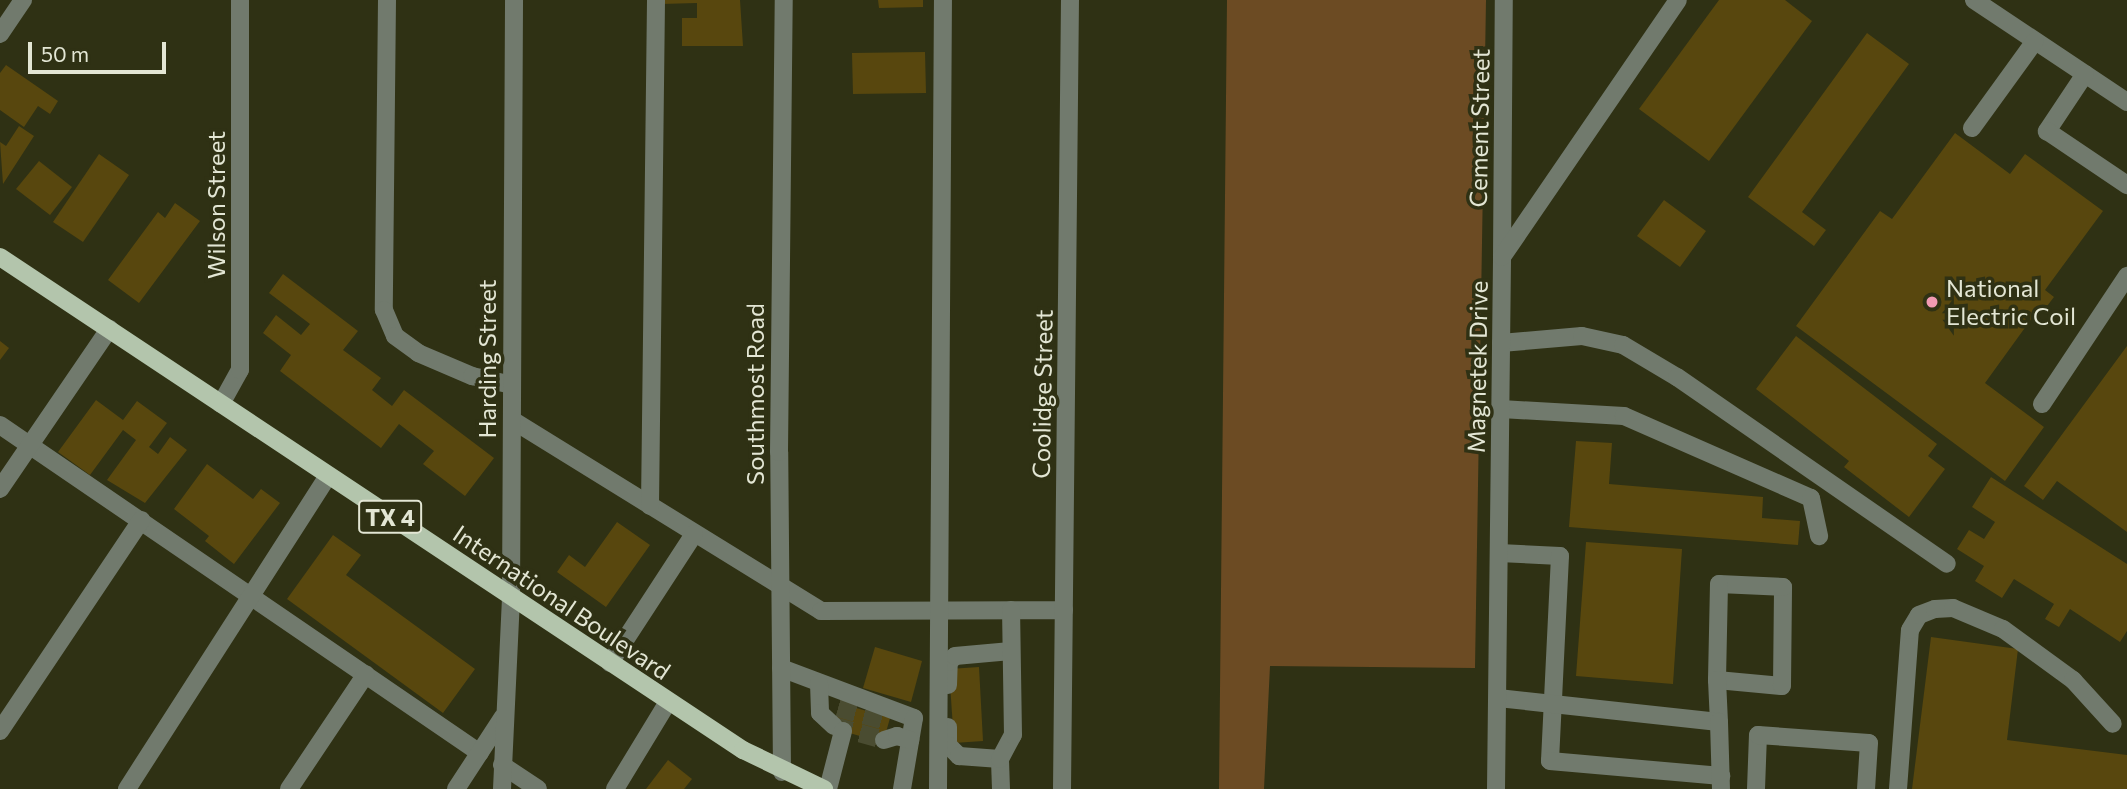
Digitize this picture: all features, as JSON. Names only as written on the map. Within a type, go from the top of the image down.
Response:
[{"type":"main road","name":"International Boulevard","points":[[0,257],[782,780],[826,789]]},
{"type":"street","points":[[0,34],[23,0]]},
{"type":"street","name":"Wilson Street","points":[[220,404],[240,370],[240,0]]},
{"type":"street","points":[[387,0],[384,310],[395,335],[418,353],[472,376],[512,385]]},
{"type":"street","name":"Harding Street","points":[[502,789],[503,717],[511,598],[513,0]]},
{"type":"street","points":[[650,506],[656,0]]},
{"type":"street","name":"Southmost Road","points":[[782,780],[780,588],[783,0]]},
{"type":"street","points":[[943,0],[938,610],[943,745]]},
{"type":"street","name":"Coolidge Street","points":[[1062,789],[1070,0]]},
{"type":"street","name":"Cement Street","points":[[1502,257],[1504,0]]},
{"type":"street","name":"Magnetek Drive","points":[[1496,789],[1502,257],[1678,0]]},
{"type":"street","points":[[1974,0],[2127,102]]},
{"type":"street","points":[[1972,128],[2035,41]]},
{"type":"street","points":[[2085,74],[2046,131],[2127,186]]},
{"type":"street","points":[[2042,404],[2127,276]]},
{"type":"street","points":[[0,489],[109,329]]},
{"type":"street","points":[[1501,343],[1582,336],[1623,345],[1677,377],[1947,564]]},
{"type":"street","points":[[1501,409],[1624,416],[1811,499],[1819,536]]},
{"type":"street","points":[[512,420],[821,611],[1064,610]]},
{"type":"street","points":[[0,425],[480,753]]},
{"type":"street","points":[[127,789],[328,476]]},
{"type":"street","points":[[0,731],[141,520]]},
{"type":"street","points":[[610,663],[694,534]]},
{"type":"street","points":[[1499,553],[1560,556],[1550,761],[1721,783],[1717,680],[1718,584],[1783,587],[1782,686],[1717,680]]},
{"type":"street","points":[[1898,789],[1910,630],[1919,615],[1935,609],[1953,608],[2003,629],[2073,680],[2113,724]]},
{"type":"street","points":[[1001,789],[999,759],[1013,735],[1011,610]]},
{"type":"street","points":[[938,789],[949,662],[964,653],[1012,651]]},
{"type":"street","points":[[781,668],[915,718],[895,735],[902,789]]},
{"type":"street","points":[[289,789],[366,674]]},
{"type":"street","points":[[819,683],[820,713],[838,722],[826,789]]},
{"type":"street","points":[[1498,698],[1719,722]]},
{"type":"street","points":[[615,789],[668,702]]},
{"type":"street","name":"Harding Street","points":[[456,789],[503,717]]},
{"type":"street","points":[[1756,789],[1758,735],[1870,743],[1866,789]]},
{"type":"street","points":[[943,745],[959,756],[999,759]]},
{"type":"street","points":[[502,765],[538,789]]},
{"type":"shaded area","points":[[1227,0],[1486,0],[1475,668],[1270,666],[1264,789],[1219,789]]},
{"type":"building","points":[[661,0],[740,0],[743,46],[682,46],[682,18],[697,18],[697,3],[661,4]]},
{"type":"building","points":[[878,0],[923,0],[923,7],[879,8]]},
{"type":"building","points":[[1719,0],[1785,0],[1812,21],[1709,161],[1639,109]]},
{"type":"building","points":[[1867,33],[1909,64],[1802,212],[1826,230],[1814,246],[1748,197]]},
{"type":"building","points":[[925,52],[926,93],[853,94],[852,53]]},
{"type":"building","points":[[6,65],[58,101],[50,114],[38,106],[24,127],[0,110],[0,73]]},
{"type":"building","points":[[19,126],[34,136],[3,184],[0,142],[6,146]]},
{"type":"building","name":"National Electric Coil","points":[[1955,133],[2010,174],[2025,154],[2103,211],[2045,290],[2054,297],[2044,310],[2040,307],[1985,383],[2044,427],[2005,481],[1796,326],[1880,211],[1892,219]]},
{"type":"building","points":[[99,154],[129,175],[83,242],[53,222]]},
{"type":"building","points":[[39,161],[72,187],[50,215],[16,189]]},
{"type":"building","points":[[1664,200],[1706,231],[1680,267],[1637,236]]},
{"type":"building","points":[[175,203],[200,221],[139,303],[108,280],[158,212],[165,218]]},
{"type":"building","points":[[283,274],[358,331],[343,350],[381,378],[372,390],[392,406],[404,390],[494,458],[465,496],[423,464],[434,451],[399,424],[381,448],[280,371],[291,355],[263,333],[276,315],[301,335],[310,324],[269,293]]},
{"type":"building","points":[[1796,336],[1937,444],[1928,456],[1945,469],[1909,517],[1844,467],[1849,461],[1756,389]]},
{"type":"building","points":[[0,341],[9,348],[0,360]]},
{"type":"building","points":[[2127,346],[2127,532],[2057,481],[2043,500],[2024,486]]},
{"type":"building","points":[[96,400],[123,420],[137,401],[167,423],[149,447],[158,454],[170,437],[187,450],[145,503],[107,480],[136,440],[123,430],[90,475],[58,452]]},
{"type":"building","points":[[1576,441],[1612,443],[1609,484],[1763,497],[1762,518],[1800,521],[1798,545],[1569,527]]},
{"type":"building","points":[[207,464],[253,499],[261,489],[280,503],[234,564],[205,541],[209,536],[174,509]]},
{"type":"building","points":[[1991,477],[2127,564],[2127,631],[2120,642],[2070,609],[2059,627],[2045,619],[2054,604],[2014,579],[2002,598],[1975,581],[1984,566],[1957,549],[1969,530],[1984,539],[1995,522],[1972,507]]},
{"type":"building","points":[[617,522],[650,545],[606,607],[557,572],[569,555],[585,567]]},
{"type":"building","points":[[333,535],[361,555],[346,575],[475,669],[443,713],[287,599]]},
{"type":"building","points":[[1586,542],[1682,549],[1673,684],[1576,676]]},
{"type":"building","points":[[1931,637],[2018,649],[2007,740],[2127,755],[2127,789],[1912,789]]},
{"type":"building","points":[[875,647],[922,661],[911,702],[863,688]]},
{"type":"building","points":[[979,667],[983,741],[954,743],[949,669]]},
{"type":"building","points":[[840,703],[890,718],[883,743],[833,728]]},
{"type":"building","points":[[668,760],[692,779],[684,789],[646,789]]},
{"type":"tunnel","points":[[838,708],[889,722]]},
{"type":"tunnel","points":[[834,726],[884,740]]},
{"type":"place","name":"National Electric Coil","points":[[1932,302]]}]
